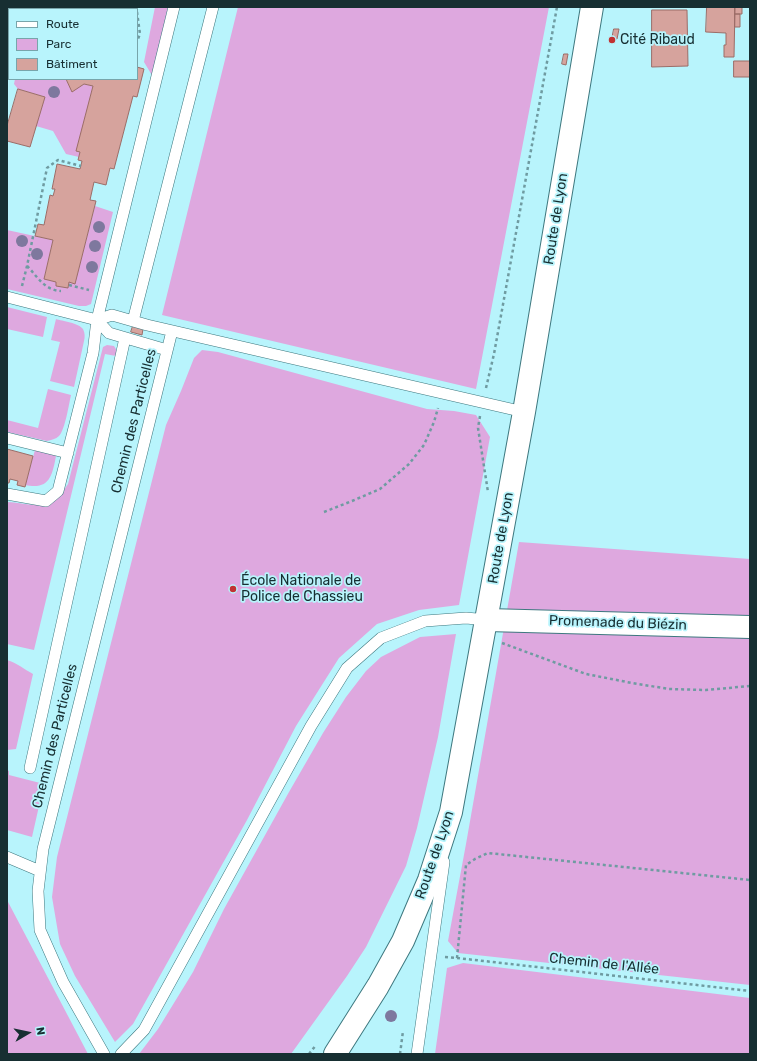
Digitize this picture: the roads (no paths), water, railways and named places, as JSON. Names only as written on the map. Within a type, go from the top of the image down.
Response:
[{"type":"main road","name":"Route de Lyon","points":[[331,1049],[378,986],[403,942],[429,880],[451,812],[524,412],[592,7]]},
{"type":"main road","name":"Promenade du Biézin","points":[[485,630],[750,627]]},
{"type":"lane","points":[[7,494],[46,500],[58,491],[93,353],[97,320],[174,7]]},
{"type":"lane","points":[[133,321],[213,7]]},
{"type":"lane","points":[[7,297],[97,320],[112,315],[172,331],[524,412]]},
{"type":"lane","points":[[97,320],[109,333],[167,350]]},
{"type":"lane","name":"Chemin des Particelles","points":[[104,1054],[63,982],[40,930],[38,891],[43,849],[172,331]]},
{"type":"lane","points":[[30,768],[125,338]]},
{"type":"lane","points":[[7,438],[68,452]]},
{"type":"lane","points":[[121,1054],[144,1030],[311,726],[347,668],[381,638],[425,621],[466,618],[485,630]]},
{"type":"lane","points":[[417,1054],[451,812]]},
{"type":"lane","points":[[7,857],[40,871]]},
{"type":"place","name":"Cité Ribaud","points":[[612,40]]},
{"type":"place","name":"École Nationale de Police de Chassieu","points":[[233,589]]}]
